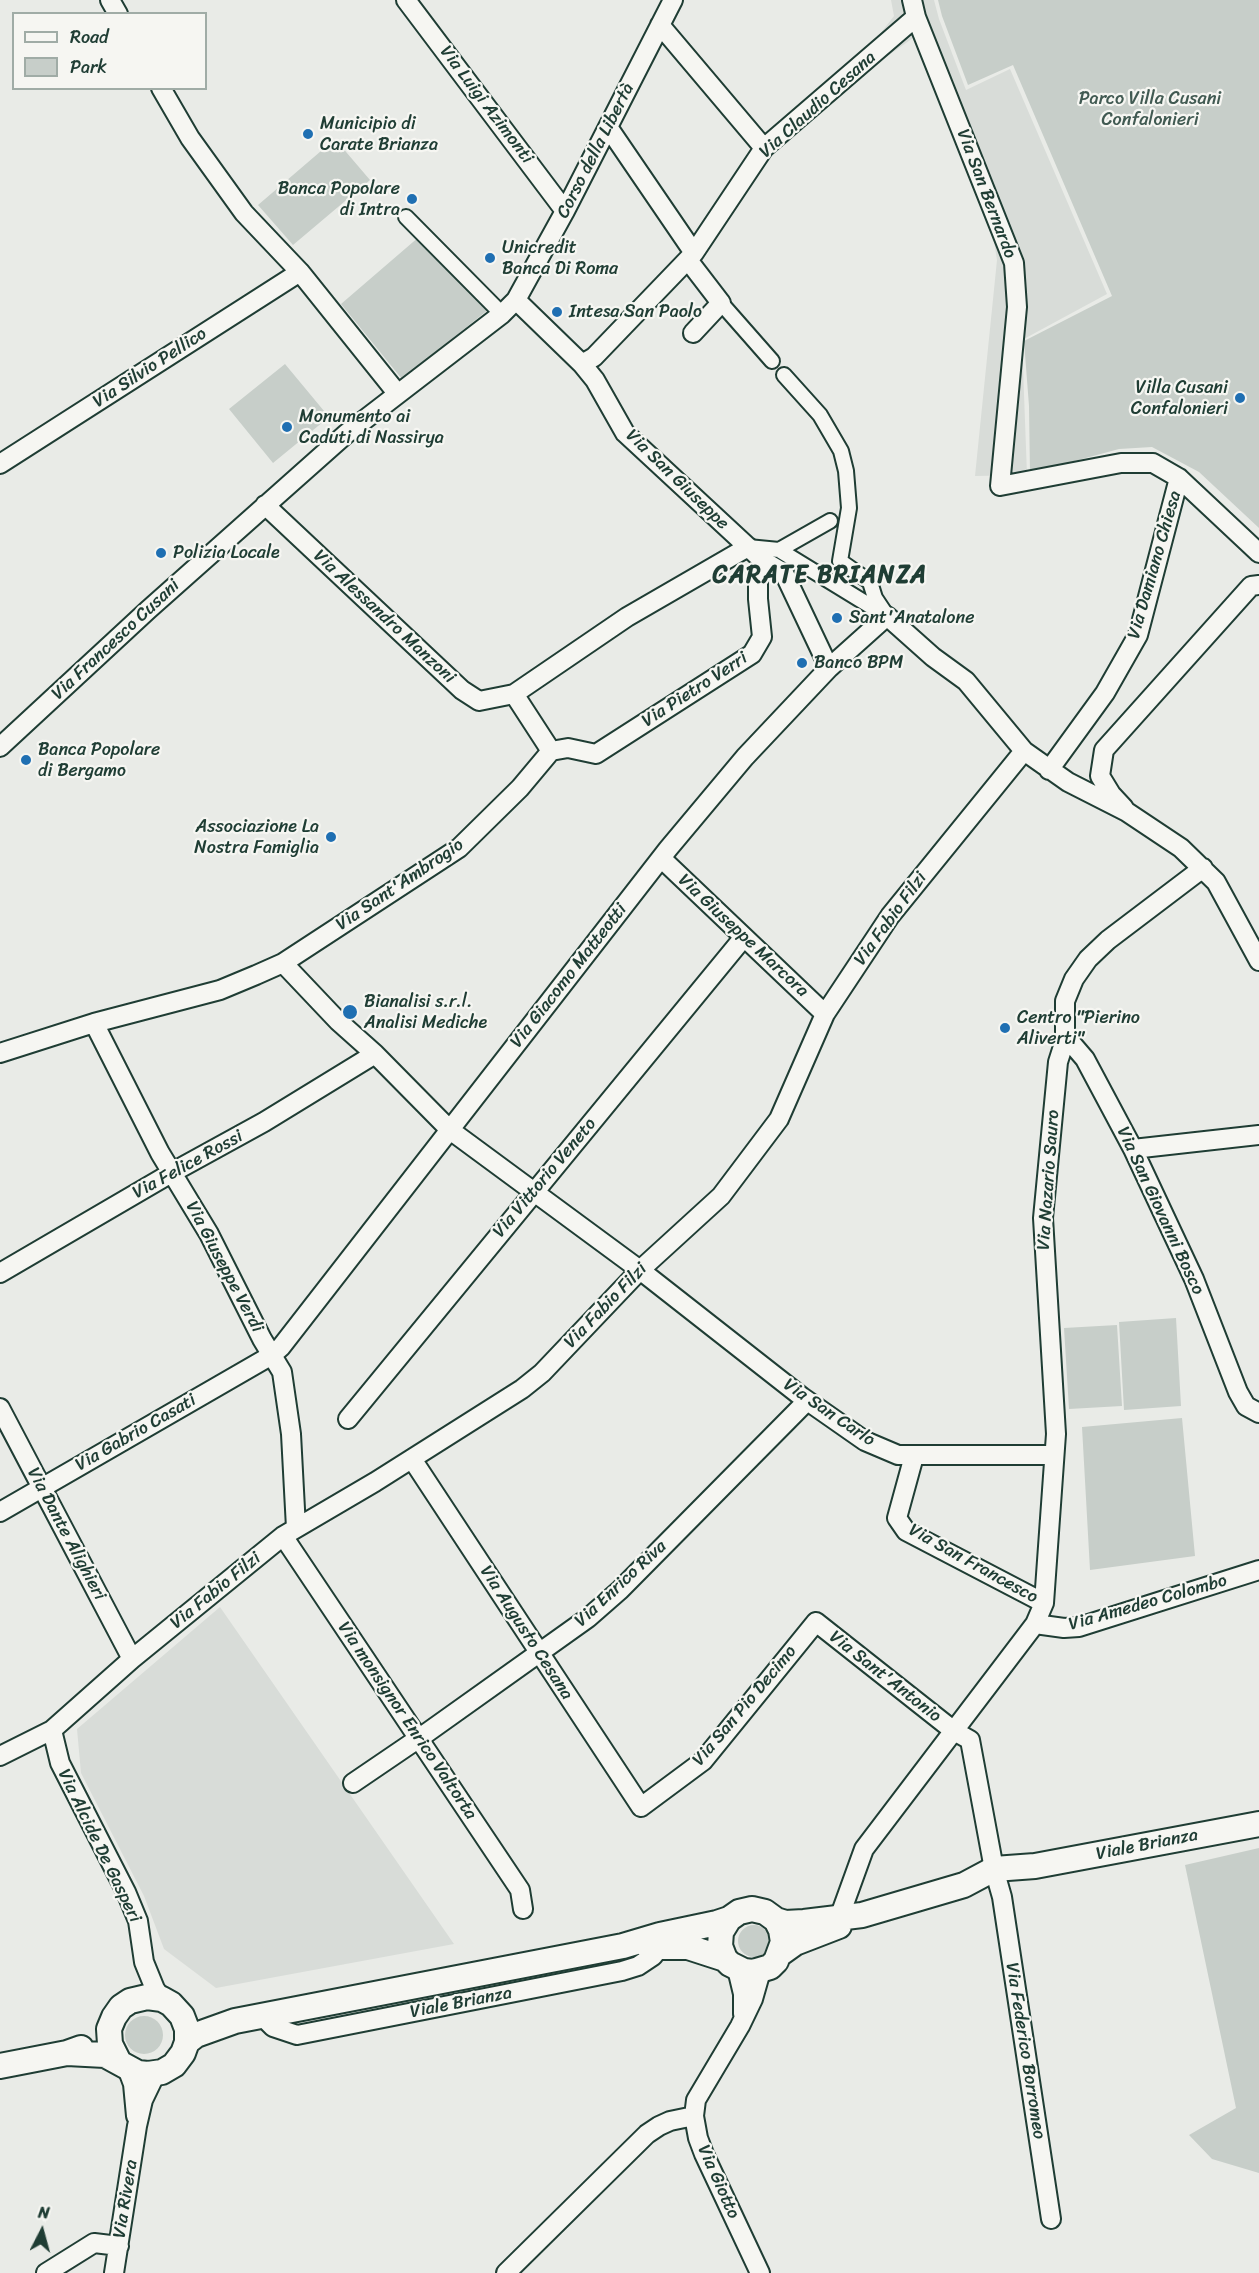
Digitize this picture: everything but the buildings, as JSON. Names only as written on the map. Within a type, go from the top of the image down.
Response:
[{"type":"main road","name":"Viale Brianza","points":[[187,2042],[196,2035],[235,2021],[623,1946],[729,1919],[739,1912],[752,1910],[765,1912],[785,1923],[851,1916],[1035,1866],[1259,1824]]},
{"type":"main road","name":"Viale Brianza","points":[[623,1946],[688,1947],[753,1972],[761,1971],[776,1961],[781,1953],[795,1943],[825,1933],[851,1916]]},
{"type":"main road","points":[[729,1919],[722,1932],[720,1946],[731,1964]]},
{"type":"main road","points":[[776,1920],[782,1930],[781,1953]]},
{"type":"main road","points":[[67,2053],[105,2055],[138,2073],[156,2073],[174,2065],[183,2053],[187,2042],[182,2016],[171,2004],[162,1999],[147,1996],[130,2001],[121,2007],[110,2029],[110,2044],[122,2064]]},
{"type":"main road","name":"Viale Brianza","points":[[182,2016],[235,2021]]},
{"type":"main road","points":[[0,2066],[67,2053],[90,2045],[110,2029]]},
{"type":"street","name":"Via Luigi Azimonti","points":[[406,0],[566,211]]},
{"type":"street","name":"Corso della Libertà","points":[[502,314],[516,300],[566,211],[673,0]]},
{"type":"street","name":"Via Claudio Cesana","points":[[582,364],[594,357],[691,257],[764,148],[914,9]]},
{"type":"street","name":"Via San Bernardo","points":[[914,9],[1014,263],[1017,307],[1000,486],[1121,463],[1153,463],[1179,478]]},
{"type":"street","points":[[660,25],[764,148]]},
{"type":"street","points":[[162,90],[190,138],[244,213],[300,272],[397,393]]},
{"type":"street","points":[[608,127],[721,303],[772,361]]},
{"type":"street","points":[[406,218],[502,314]]},
{"type":"street","name":"Via Silvio Pellico","points":[[0,464],[300,272]]},
{"type":"street","name":"Via San Giuseppe","points":[[516,300],[582,364],[595,380],[625,433],[748,548],[762,560],[784,573],[829,668]]},
{"type":"street","points":[[693,333],[721,303]]},
{"type":"street","name":"Via Francesco Cusani","points":[[0,747],[148,610],[346,434],[502,314]]},
{"type":"street","points":[[784,375],[820,415],[841,452],[846,471],[849,508],[840,561],[870,582],[875,598],[886,616]]},
{"type":"street","points":[[1179,478],[1259,553]]},
{"type":"street","name":"Via Damiano Chiesa","points":[[1049,770],[1106,693],[1138,635],[1179,478]]},
{"type":"street","name":"Via Alessandro Manzoni","points":[[265,505],[462,690],[479,701],[514,694]]},
{"type":"street","points":[[779,550],[830,521]]},
{"type":"street","points":[[551,752],[514,694],[627,617],[748,548],[779,550],[886,616],[933,657],[966,681],[1024,751],[1049,770],[1127,812],[1181,848],[1203,868],[1226,898],[1259,961]]},
{"type":"street","name":"Via Pietro Verri","points":[[551,752],[568,748],[596,754],[752,654],[762,637],[758,580],[762,560]]},
{"type":"street","points":[[1127,812],[1111,794],[1100,776],[1104,750],[1251,586],[1259,585]]},
{"type":"street","name":"Via Giacomo Matteotti","points":[[272,1355],[288,1338],[661,858],[745,757],[829,668],[886,616]]},
{"type":"street","name":"Via Fabio Filzi","points":[[0,1756],[52,1730],[132,1659],[290,1532],[522,1389],[542,1373],[640,1270],[721,1196],[779,1119],[825,1014],[890,916],[1024,751]]},
{"type":"street","name":"Via Sant'Ambrogio","points":[[0,1053],[94,1023],[220,990],[283,963],[459,848],[520,788],[551,752]]},
{"type":"street","points":[[1068,782],[1080,782],[1100,776]]},
{"type":"street","name":"Via Giuseppe Marcora","points":[[661,858],[825,1014]]},
{"type":"street","name":"Via Nazario Sauro","points":[[954,1731],[1035,1624],[1044,1603],[1056,1434],[1043,1218],[1058,1062],[1065,1040],[1065,1001],[1074,979],[1088,959],[1108,940],[1203,868]]},
{"type":"street","name":"Via Vittorio Veneto","points":[[348,1419],[744,937]]},
{"type":"street","name":"Via San Carlo","points":[[283,963],[338,1021],[375,1054],[450,1130],[640,1270],[807,1401],[865,1441],[898,1455],[1054,1455]]},
{"type":"street","name":"Via Giuseppe Verdi","points":[[94,1023],[160,1153],[209,1234],[282,1372],[291,1434],[290,1532]]},
{"type":"street","name":"Via San Giovanni Bosco","points":[[1065,1040],[1073,1045],[1085,1059],[1133,1149],[1194,1279],[1238,1392],[1245,1406],[1259,1413]]},
{"type":"street","name":"Via Felice Rossi","points":[[0,1274],[173,1172],[264,1122],[375,1054]]},
{"type":"street","points":[[1133,1149],[1259,1135]]},
{"type":"street","name":"Via Gabrio Casati","points":[[0,1512],[272,1355]]},
{"type":"street","name":"Via Enrico Riva","points":[[353,1783],[588,1618],[620,1590],[807,1401]]},
{"type":"street","name":"Via Dante Alighieri","points":[[0,1408],[132,1659]]},
{"type":"street","name":"Via San Francesco","points":[[914,1456],[897,1518],[906,1531],[1044,1603]]},
{"type":"street","name":"Via Augusto Cesana","points":[[411,1459],[641,1807]]},
{"type":"street","name":"Via monsignor Enrico Valtorta","points":[[290,1532],[418,1739],[520,1890],[523,1909]]},
{"type":"street","name":"Via Amedeo Colombo","points":[[1035,1624],[1064,1628],[1079,1627],[1259,1570]]},
{"type":"street","name":"Via Sant'Antonio","points":[[816,1622],[954,1731]]},
{"type":"street","name":"Via San Pio Decimo","points":[[641,1807],[704,1761],[816,1622]]},
{"type":"street","name":"Via Alcide De Gasperi","points":[[52,1730],[60,1763],[126,1892],[138,1921],[144,1962],[155,1989],[162,1999]]},
{"type":"street","points":[[851,1916],[864,1849],[954,1731]]},
{"type":"street","name":"Via Federico Borromeo","points":[[954,1731],[970,1740],[1002,1897],[1051,2219]]},
{"type":"street","name":"Viale Brianza","points":[[261,2015],[273,2027],[297,2035],[622,1971],[638,1966],[653,1956],[660,1947]]},
{"type":"street","name":"Via Alcide De Gasperi","points":[[130,2001],[142,1979],[144,1962]]},
{"type":"street","points":[[731,1964],[743,1994],[744,2010],[740,2026]]},
{"type":"street","points":[[506,2273],[647,2134],[670,2121],[694,2116],[696,2100],[740,2026],[753,1999],[761,1971]]},
{"type":"street","name":"Via Rivera","points":[[122,2064],[133,2084],[137,2126]]},
{"type":"street","name":"Via Rivera","points":[[114,2273],[137,2126],[143,2100],[156,2073]]},
{"type":"street","name":"Via Giotto","points":[[694,2116],[704,2154],[760,2273]]},
{"type":"street","points":[[46,2273],[94,2243],[119,2246]]},
{"type":"shaded area","points":[[891,0],[934,0],[966,90],[1010,69],[1107,294],[1022,340],[1027,475],[975,476],[997,260],[994,241],[913,38],[889,55],[877,38],[894,16]]},
{"type":"shaded area","points":[[220,1607],[454,1944],[216,1988],[164,1949],[144,1896],[81,1773],[77,1729]]},
{"type":"green space","name":"Parco Villa Cusani Confalonieri","points":[[938,0],[1259,0],[1259,528],[1199,472],[1152,447],[1119,449],[1030,473],[1029,406],[1024,341],[1112,296],[1013,65],[968,85]]},
{"type":"green space","points":[[335,139],[370,180],[293,245],[258,205]]},
{"type":"green space","points":[[420,236],[489,309],[402,379],[341,304]]},
{"type":"green space","points":[[285,364],[329,417],[273,463],[229,409]]},
{"type":"green space","points":[[1176,1318],[1181,1406],[1124,1410],[1119,1322]]},
{"type":"green space","points":[[1117,1325],[1122,1406],[1069,1409],[1064,1328]]},
{"type":"green space","points":[[1182,1418],[1195,1556],[1090,1570],[1082,1427]]},
{"type":"green space","points":[[1259,1848],[1259,2173],[1212,2159],[1189,2135],[1236,2108],[1185,1865]]},
{"type":"green space","points":[[754,1925],[765,1930],[770,1941],[765,1952],[754,1957],[743,1952],[738,1941],[743,1930]]},
{"type":"green space","points":[[144,2016],[158,2021],[163,2035],[158,2049],[144,2054],[130,2049],[125,2035],[130,2021]]},
{"type":"place","name":"Municipio di Carate Brianza","points":[[308,134]]},
{"type":"place","name":"Banca Popolare di Intra","points":[[412,199]]},
{"type":"place","name":"Unicredit Banca Di Roma","points":[[490,258]]},
{"type":"place","name":"Intesa San Paolo","points":[[557,312]]},
{"type":"place","name":"Villa Cusani Confalonieri","points":[[1240,398]]},
{"type":"place","name":"Monumento ai Caduti di Nassirya","points":[[287,427]]},
{"type":"place","name":"Polizia Locale","points":[[161,553]]},
{"type":"place","name":"Sant'Anatalone","points":[[837,618]]},
{"type":"place","name":"Banco BPM","points":[[802,663]]},
{"type":"place","name":"Banca Popolare di Bergamo","points":[[26,760]]},
{"type":"place","name":"Associazione La Nostra Famiglia","points":[[331,837]]},
{"type":"place","name":"Bianalisi s.r.l. Analisi Mediche","points":[[350,1012]]},
{"type":"place","name":"Centro \"Pierino Aliverti\"","points":[[1005,1028]]},
{"type":"district","name":"CARATE BRIANZA","points":[[820,576]]}]
